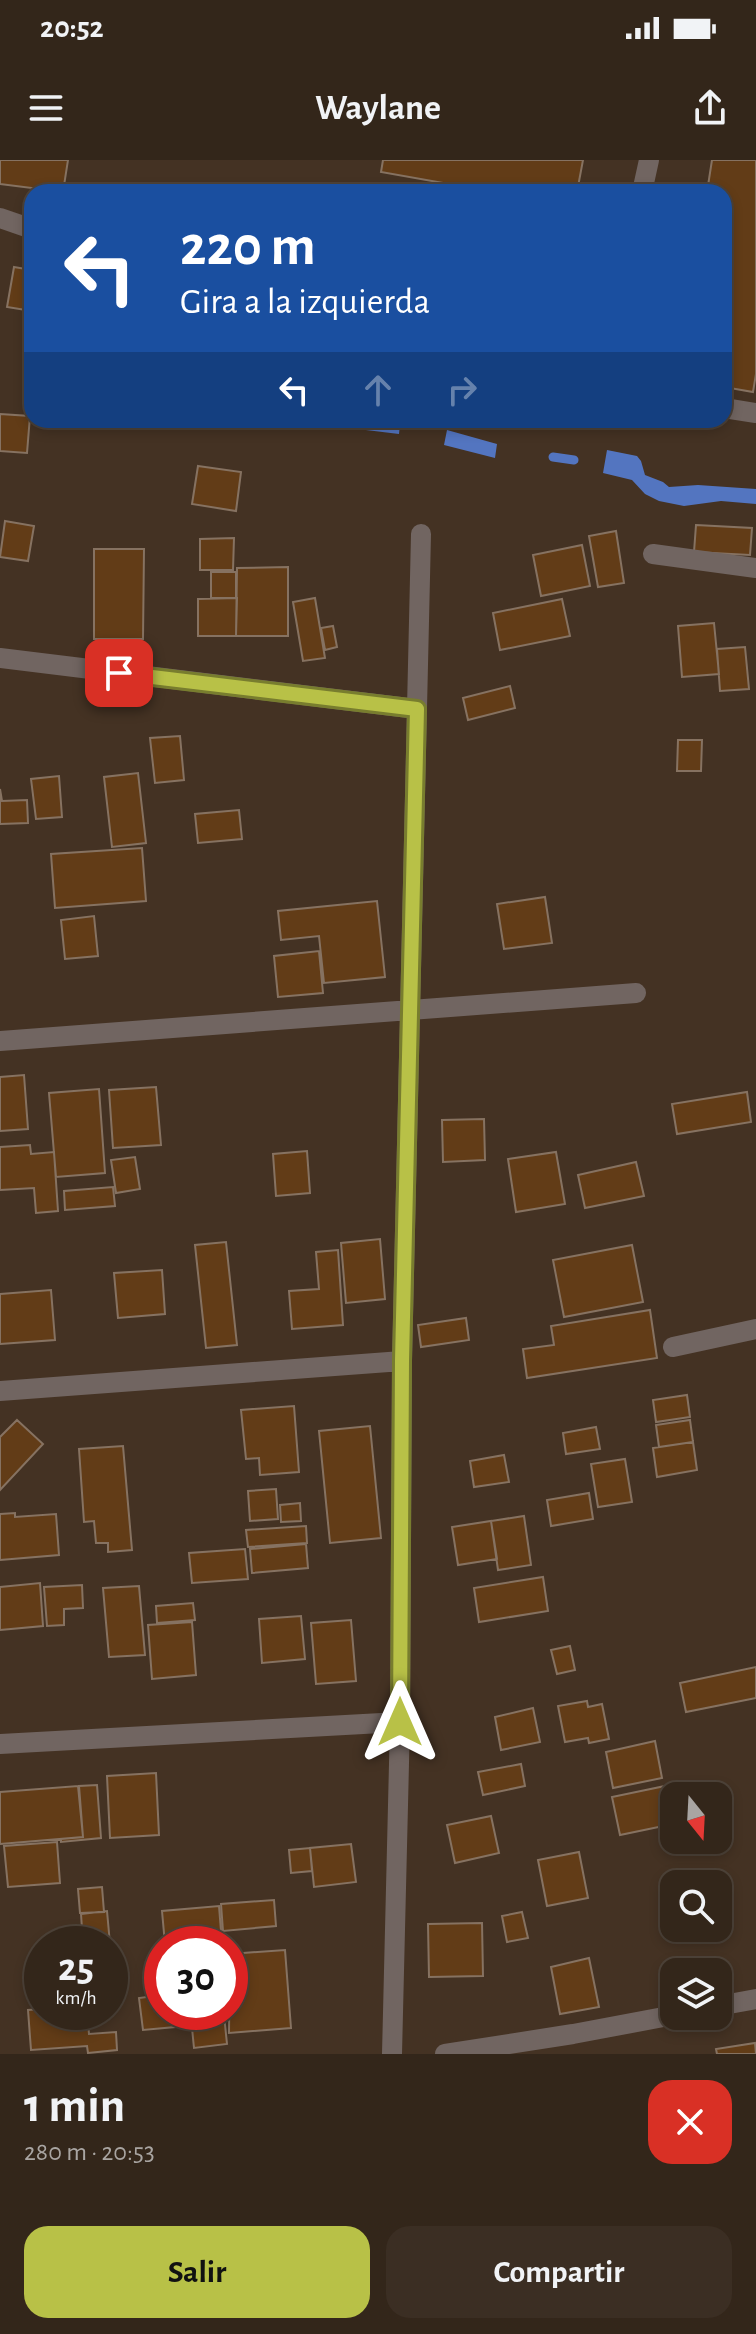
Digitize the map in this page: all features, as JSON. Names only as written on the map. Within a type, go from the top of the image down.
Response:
[{"type":"street","points":[[644,184],[649,160]]},
{"type":"street","points":[[0,218],[24,226]]},
{"type":"street","points":[[732,409],[756,413]]},
{"type":"street","points":[[392,2054],[400,1722],[402,1361],[421,534]]},
{"type":"street","points":[[653,554],[756,568]]},
{"type":"street","points":[[0,658],[417,709]]},
{"type":"street","points":[[0,1041],[636,993]]},
{"type":"street","points":[[673,1347],[756,1329]]},
{"type":"street","points":[[0,1391],[402,1361]]},
{"type":"street","points":[[0,1744],[400,1722]]},
{"type":"street","points":[[732,2003],[756,1999]]},
{"type":"street","points":[[445,2054],[660,2018]]},
{"type":"water","points":[[349,428],[400,428],[399,434]]},
{"type":"water","points":[[447,430],[497,444],[495,458],[444,445]]},
{"type":"water","points":[[607,450],[637,456],[645,475],[669,487],[698,485],[756,489],[756,504],[721,501],[684,506],[659,501],[645,494],[632,480],[603,473]]},
{"type":"building","points":[[0,160],[68,160],[64,184],[24,184],[24,187],[0,184]]},
{"type":"building","points":[[383,160],[583,160],[578,184],[449,184],[381,172]]},
{"type":"building","points":[[712,160],[756,160],[756,374],[753,392],[732,388],[732,184],[708,184]]},
{"type":"building","points":[[14,267],[24,269],[24,310],[7,307]]},
{"type":"building","points":[[0,414],[24,416],[24,428],[29,428],[27,453],[0,451]]},
{"type":"building","points":[[198,466],[241,472],[236,511],[192,504]]},
{"type":"building","points":[[5,521],[34,526],[28,561],[0,557]]},
{"type":"building","points":[[696,525],[752,528],[750,555],[694,552]]},
{"type":"building","points":[[616,531],[624,583],[598,587],[589,536]]},
{"type":"building","points":[[234,538],[233,570],[200,570],[200,539]]},
{"type":"building","points":[[582,545],[590,586],[541,596],[533,555]]},
{"type":"building","points":[[94,549],[144,549],[143,639],[94,639]]},
{"type":"building","points":[[288,567],[288,636],[236,636],[237,568]]},
{"type":"building","points":[[211,572],[236,572],[236,598],[211,598]]},
{"type":"building","points":[[237,598],[236,636],[198,636],[198,599]]},
{"type":"building","points":[[315,598],[325,658],[303,661],[293,602]]},
{"type":"building","points":[[562,599],[570,636],[500,650],[493,613]]},
{"type":"building","points":[[714,623],[719,674],[682,677],[678,626]]},
{"type":"building","points":[[333,626],[337,647],[325,650],[321,628]]},
{"type":"building","points":[[745,647],[749,689],[720,691],[717,649]]},
{"type":"building","points":[[510,686],[515,708],[468,720],[463,698]]},
{"type":"building","points":[[180,736],[184,780],[155,783],[150,738]]},
{"type":"building","points":[[678,740],[702,740],[701,771],[677,771]]},
{"type":"building","points":[[138,773],[146,843],[112,847],[104,777]]},
{"type":"building","points":[[59,776],[62,817],[36,819],[31,779]]},
{"type":"building","points":[[0,789],[2,801],[27,800],[28,823],[0,824]]},
{"type":"building","points":[[239,810],[242,839],[198,843],[195,814]]},
{"type":"building","points":[[142,848],[146,901],[55,908],[51,854]]},
{"type":"building","points":[[545,897],[552,943],[504,949],[497,904]]},
{"type":"building","points":[[377,901],[385,977],[324,983],[319,936],[281,940],[278,911]]},
{"type":"building","points":[[94,916],[98,956],[65,959],[61,920]]},
{"type":"building","points":[[319,951],[323,993],[278,997],[274,956]]},
{"type":"building","points":[[24,1075],[28,1129],[0,1131],[0,1077]]},
{"type":"building","points":[[156,1087],[161,1145],[113,1148],[109,1090]]},
{"type":"building","points":[[99,1089],[105,1173],[56,1177],[49,1093]]},
{"type":"building","points":[[747,1092],[751,1122],[677,1134],[672,1104]]},
{"type":"building","points":[[484,1119],[485,1160],[443,1162],[442,1120]]},
{"type":"building","points":[[30,1145],[31,1154],[54,1152],[58,1211],[36,1213],[34,1188],[0,1190],[0,1147]]},
{"type":"building","points":[[307,1151],[310,1193],[276,1196],[273,1154]]},
{"type":"building","points":[[556,1152],[565,1204],[516,1212],[508,1159]]},
{"type":"building","points":[[135,1157],[140,1189],[116,1193],[111,1160]]},
{"type":"building","points":[[636,1162],[644,1196],[585,1208],[578,1175]]},
{"type":"building","points":[[113,1187],[115,1206],[65,1210],[64,1191]]},
{"type":"building","points":[[380,1239],[385,1299],[346,1303],[341,1243]]},
{"type":"building","points":[[226,1242],[237,1345],[206,1348],[195,1245]]},
{"type":"building","points":[[632,1245],[643,1302],[564,1317],[553,1260]]},
{"type":"building","points":[[338,1250],[343,1325],[292,1329],[289,1291],[319,1289],[316,1252]]},
{"type":"building","points":[[162,1270],[165,1314],[118,1318],[114,1273]]},
{"type":"building","points":[[51,1290],[55,1340],[0,1344],[0,1294]]},
{"type":"building","points":[[650,1310],[657,1358],[527,1378],[523,1349],[554,1345],[551,1326]]},
{"type":"building","points":[[466,1318],[469,1340],[421,1347],[418,1325]]},
{"type":"building","points":[[687,1395],[690,1417],[656,1422],[653,1400]]},
{"type":"building","points":[[294,1406],[299,1472],[260,1475],[259,1458],[246,1459],[241,1410]]},
{"type":"building","points":[[17,1420],[43,1444],[0,1490],[0,1437]]},
{"type":"building","points":[[690,1420],[693,1442],[659,1447],[656,1425]]},
{"type":"building","points":[[370,1426],[381,1538],[330,1543],[319,1431]]},
{"type":"building","points":[[596,1427],[600,1449],[566,1454],[563,1433]]},
{"type":"building","points":[[693,1442],[697,1470],[657,1477],[653,1448]]},
{"type":"building","points":[[123,1446],[132,1550],[108,1552],[108,1543],[96,1543],[94,1521],[84,1522],[79,1449]]},
{"type":"building","points":[[504,1455],[509,1482],[474,1487],[470,1461]]},
{"type":"building","points":[[625,1459],[632,1502],[598,1507],[591,1464]]},
{"type":"building","points":[[276,1489],[278,1519],[250,1521],[248,1491]]},
{"type":"building","points":[[589,1493],[593,1519],[551,1526],[547,1500]]},
{"type":"building","points":[[300,1503],[301,1521],[281,1522],[280,1505]]},
{"type":"building","points":[[15,1513],[15,1517],[56,1514],[59,1555],[0,1560],[0,1514]]},
{"type":"building","points":[[524,1516],[531,1565],[498,1570],[491,1521]]},
{"type":"building","points":[[491,1521],[497,1559],[458,1565],[452,1527]]},
{"type":"building","points":[[306,1526],[307,1543],[248,1547],[246,1530]]},
{"type":"building","points":[[306,1544],[308,1568],[252,1573],[250,1549]]},
{"type":"building","points":[[245,1549],[248,1579],[192,1583],[189,1553]]},
{"type":"building","points":[[543,1577],[548,1611],[479,1622],[474,1588]]},
{"type":"building","points":[[40,1583],[43,1626],[0,1630],[0,1587]]},
{"type":"building","points":[[82,1585],[83,1608],[64,1609],[64,1625],[47,1626],[44,1587]]},
{"type":"building","points":[[139,1586],[145,1655],[109,1657],[103,1588]]},
{"type":"building","points":[[193,1603],[195,1620],[157,1623],[156,1606]]},
{"type":"building","points":[[301,1616],[305,1659],[262,1663],[259,1619]]},
{"type":"building","points":[[351,1620],[356,1681],[316,1684],[311,1623]]},
{"type":"building","points":[[192,1622],[196,1675],[152,1679],[148,1625]]},
{"type":"building","points":[[570,1646],[575,1670],[557,1674],[551,1650]]},
{"type":"building","points":[[756,1667],[756,1698],[686,1712],[680,1683]]},
{"type":"building","points":[[587,1701],[588,1707],[602,1704],[609,1739],[589,1743],[588,1738],[565,1742],[558,1706]]},
{"type":"building","points":[[533,1708],[540,1742],[501,1750],[495,1717]]},
{"type":"building","points":[[655,1741],[662,1778],[613,1788],[606,1752]]},
{"type":"building","points":[[521,1764],[525,1786],[483,1795],[478,1772]]},
{"type":"building","points":[[156,1773],[159,1835],[110,1838],[107,1776]]},
{"type":"building","points":[[97,1785],[101,1838],[61,1842],[61,1839],[83,1837],[79,1786]]},
{"type":"building","points":[[78,1786],[83,1837],[0,1844],[0,1792]]},
{"type":"building","points":[[660,1787],[660,1827],[620,1835],[612,1797]]},
{"type":"building","points":[[491,1816],[499,1853],[455,1863],[447,1825]]},
{"type":"building","points":[[57,1842],[60,1883],[8,1887],[4,1846]]},
{"type":"building","points":[[351,1844],[356,1882],[314,1887],[310,1848]]},
{"type":"building","points":[[310,1848],[312,1871],[291,1873],[289,1850]]},
{"type":"building","points":[[579,1852],[588,1898],[547,1906],[538,1860]]},
{"type":"building","points":[[102,1887],[104,1912],[80,1913],[78,1889]]},
{"type":"building","points":[[274,1900],[276,1926],[248,1929],[248,1926],[223,1926],[221,1904]]},
{"type":"building","points":[[219,1906],[221,1926],[163,1926],[162,1911]]},
{"type":"building","points":[[107,1911],[108,1926],[82,1926],[81,1914]]},
{"type":"building","points":[[522,1912],[528,1938],[507,1942],[502,1916]]},
{"type":"building","points":[[482,1923],[483,1976],[429,1977],[428,1924]]},
{"type":"building","points":[[285,1950],[291,2028],[229,2033],[229,2030],[248,2030],[248,1953]]},
{"type":"building","points":[[589,1958],[599,2007],[560,2014],[551,1967]]},
{"type":"building","points":[[144,1997],[144,2030],[143,2030],[139,1998]]},
{"type":"building","points":[[30,2030],[89,2030],[89,2034],[116,2032],[117,2050],[88,2053],[87,2046],[31,2050]]},
{"type":"building","points":[[192,2030],[226,2030],[227,2044],[194,2048]]},
{"type":"building","points":[[755,2043],[756,2054],[717,2054],[716,2049]]},
{"type":"waterway","points":[[553,457],[574,460]]},
{"type":"route","points":[[119,673],[417,709],[402,1361],[400,1722]]}]
